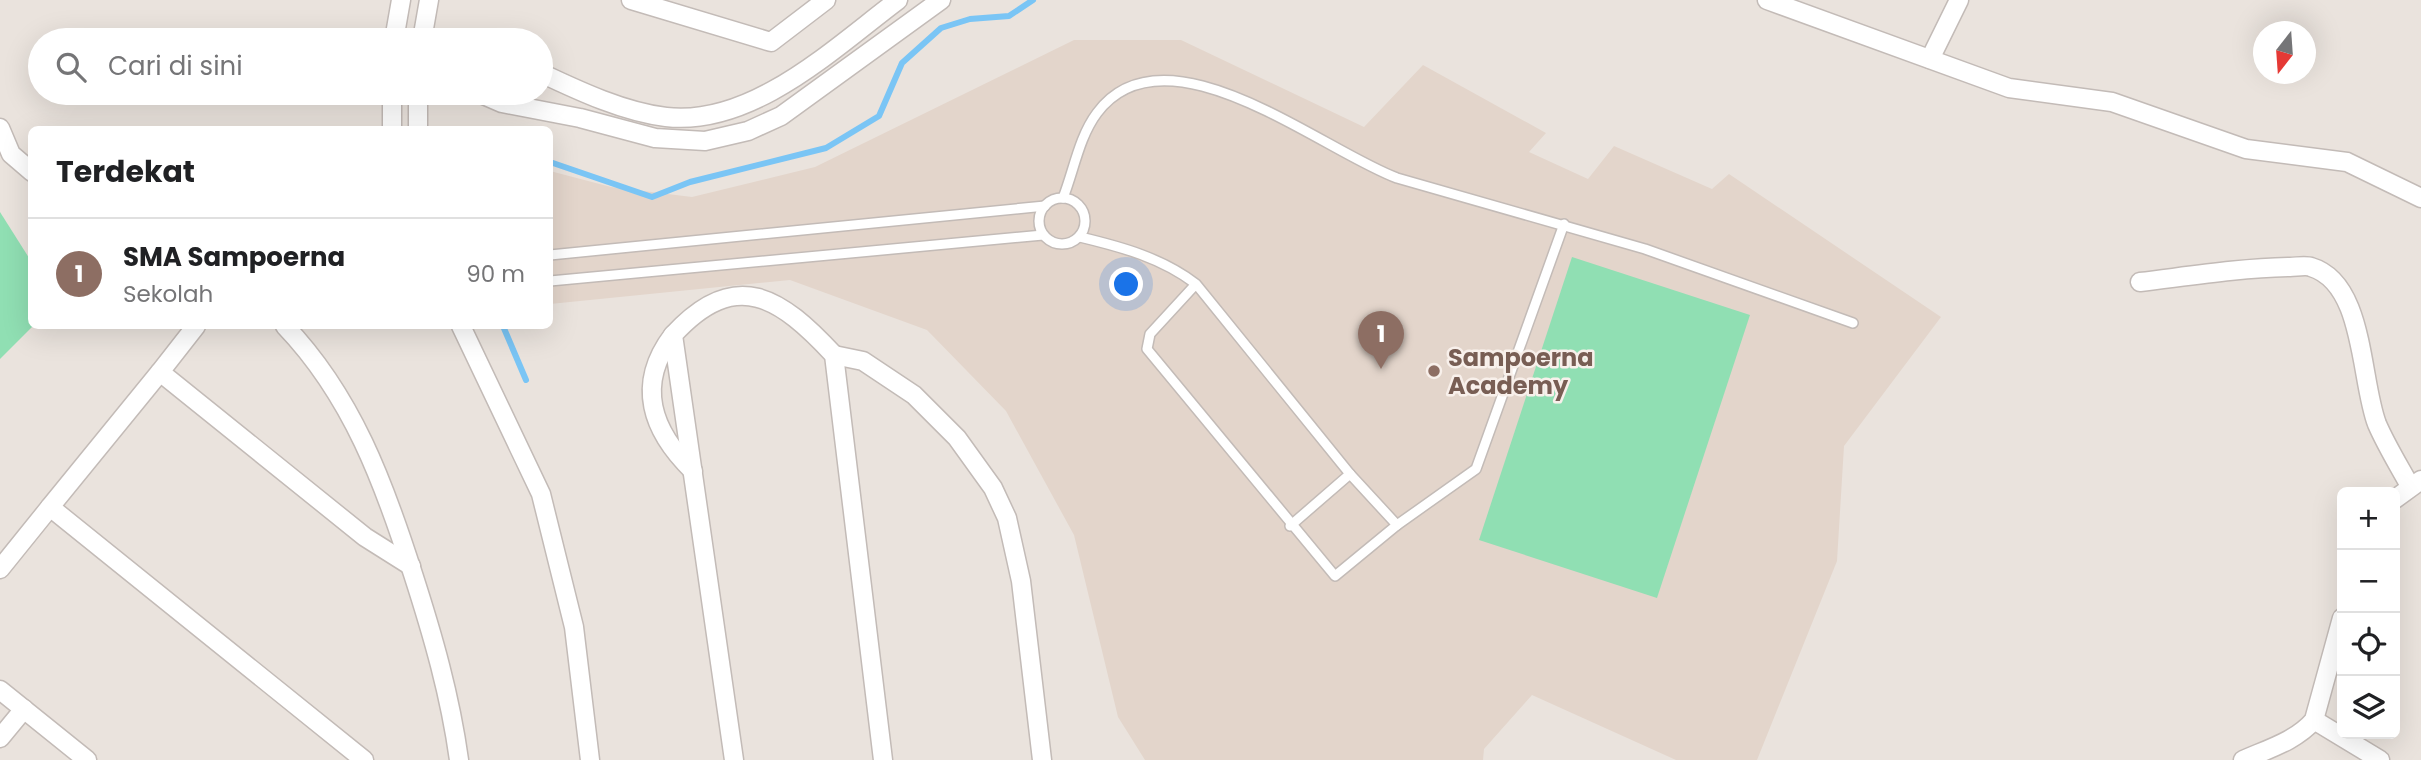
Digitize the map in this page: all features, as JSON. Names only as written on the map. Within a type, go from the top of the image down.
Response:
[{"type":"street","points":[[397,28],[401,0]]},
{"type":"street","points":[[424,28],[429,0]]},
{"type":"street","points":[[631,0],[771,42],[826,0]]},
{"type":"street","points":[[553,80],[666,117],[716,115],[746,106],[898,0]]},
{"type":"street","points":[[513,105],[674,142],[705,141],[748,131],[781,116],[941,0]]},
{"type":"street","points":[[1767,0],[2009,88],[2112,103],[2246,149],[2347,162],[2421,198]]},
{"type":"street","points":[[1930,59],[1959,0]]},
{"type":"street","points":[[556,113],[564,85]]},
{"type":"street","points":[[392,126],[393,105]]},
{"type":"street","points":[[418,105],[418,126]]},
{"type":"street","points":[[0,128],[11,154],[28,169]]},
{"type":"street","points":[[2140,282],[2269,267],[2311,267],[2330,279],[2346,297],[2355,318],[2362,369],[2377,424],[2415,483],[2400,495]]},
{"type":"street","points":[[693,471],[665,439],[651,396],[659,358],[673,335],[693,315],[720,299],[737,296],[754,298],[789,310],[834,355],[863,361],[914,395],[957,438],[993,488],[1007,518],[1021,581],[1042,760]]},
{"type":"street","points":[[0,569],[194,329]]},
{"type":"street","points":[[288,329],[310,352],[359,429],[386,490],[445,676],[459,760]]},
{"type":"street","points":[[462,329],[541,494],[574,627],[590,760]]},
{"type":"street","points":[[673,335],[734,760]]},
{"type":"street","points":[[834,355],[883,760]]},
{"type":"street","points":[[160,372],[365,537],[411,566]]},
{"type":"street","points":[[50,506],[359,758]]},
{"type":"street","points":[[2243,760],[2287,741],[2305,730],[2314,720],[2337,636]]},
{"type":"street","points":[[0,690],[87,760]]},
{"type":"street","points":[[0,737],[24,709]]},
{"type":"street","points":[[2314,720],[2379,760]]},
{"type":"lane","points":[[1063,198],[1082,143],[1097,113],[1119,91],[1154,81],[1175,80],[1229,95],[1286,119],[1377,171],[1645,249],[1853,323]]},
{"type":"lane","points":[[553,255],[1045,206],[1063,198],[1079,204],[1084,211],[1085,228],[1080,237],[1062,245],[1043,235],[553,281]]},
{"type":"lane","points":[[1043,235],[1039,220],[1045,206]]},
{"type":"lane","points":[[1196,284],[1150,334],[1147,349],[1290,526],[1335,576],[1397,525],[1476,469],[1564,224]]},
{"type":"lane","points":[[1080,237],[1174,267],[1196,284],[1350,474],[1397,525]]},
{"type":"lane","points":[[1290,526],[1350,474]]},
{"type":"shaded area","name":"Sampoerna Academy","points":[[1074,40],[1181,40],[1364,127],[1423,65],[1546,133],[1529,152],[1588,179],[1614,146],[1712,189],[1729,174],[1941,317],[1844,446],[1837,561],[1757,760],[1676,760],[1532,695],[1484,749],[1483,760],[1145,760],[1118,717],[1074,535],[1006,411],[927,330],[790,280],[553,304],[553,172],[611,187],[692,197],[815,167]]},
{"type":"green space","points":[[0,212],[28,256],[30,329],[0,359]]},
{"type":"green space","points":[[1572,257],[1750,315],[1657,598],[1479,540]]},
{"type":"waterway","points":[[553,163],[652,197],[690,182],[826,148],[879,116],[902,63],[941,28],[970,19],[1009,16],[1033,0]]},
{"type":"waterway","points":[[504,329],[526,380]]},
{"type":"place","name":"SMA Sampoerna","points":[[1381,369]]},
{"type":"place","name":"Sampoerna Academy","points":[[1434,371]]}]
